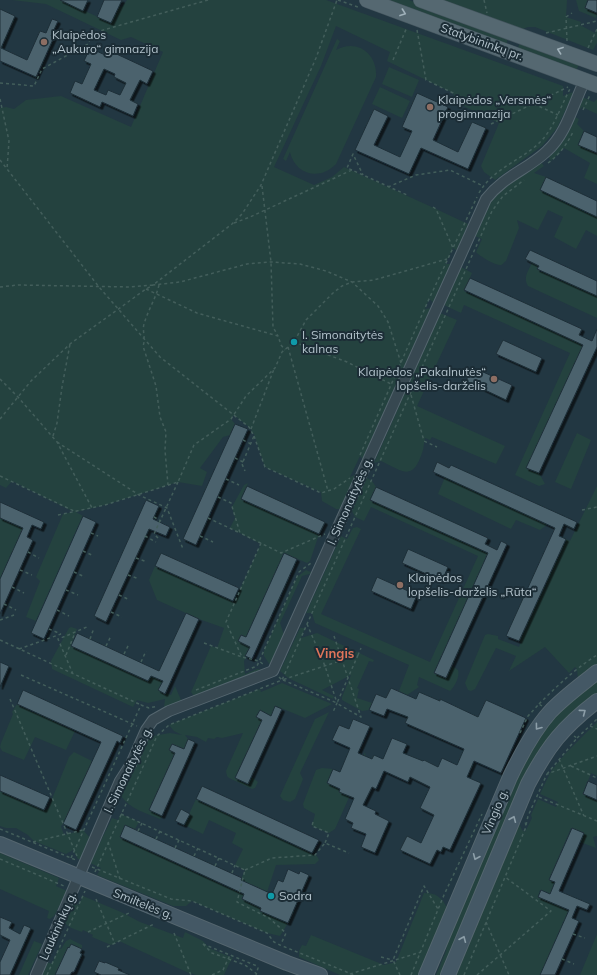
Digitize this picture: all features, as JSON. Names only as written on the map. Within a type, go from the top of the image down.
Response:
[{"type":"main road","name":"Statybininkų pr.","points":[[367,0],[591,82]]},
{"type":"main road","name":"Statybininkų pr.","points":[[421,0],[517,35],[594,57]]},
{"type":"main road","points":[[510,53],[509,42],[517,35]]},
{"type":"main road","name":"Vingio g.","points":[[426,975],[510,777],[523,751],[535,730],[549,713],[563,699],[597,672]]},
{"type":"main road","name":"Vingio g.","points":[[448,975],[528,784],[540,760],[565,727],[597,701]]},
{"type":"main road","name":"Smiltelės g.","points":[[0,844],[287,963],[320,975]]},
{"type":"main road","name":"Smiltelės g.","points":[[287,963],[310,975]]},
{"type":"street","name":"I. Simonaitytės g.","points":[[78,877],[120,781],[136,754],[146,730],[153,720],[169,711],[273,671],[486,199],[503,181],[541,157],[553,145],[591,82]]},
{"type":"street","name":"Laukininkų g.","points":[[36,975],[78,877]]},
{"type":"path","points":[[0,83],[34,86],[42,69],[88,44],[93,33],[208,0]]},
{"type":"path","points":[[0,419],[31,381],[70,344],[117,309],[153,285],[232,224],[242,214],[262,185],[316,58],[337,0]]},
{"type":"path","points":[[484,0],[487,14]]},
{"type":"path","points":[[568,43],[566,17],[572,12]]},
{"type":"path","points":[[542,34],[597,21]]},
{"type":"path","points":[[393,60],[408,25]]},
{"type":"path","points":[[416,28],[426,80],[454,93],[457,103]]},
{"type":"path","points":[[594,57],[597,29]]},
{"type":"path","points":[[360,455],[473,203],[483,186],[495,173],[537,145],[552,126],[572,85],[491,124]]},
{"type":"path","points":[[0,100],[9,141],[7,170]]},
{"type":"path","points":[[533,104],[558,115]]},
{"type":"path","points":[[363,175],[353,154],[347,168],[407,195]]},
{"type":"path","points":[[0,160],[117,309],[160,357],[251,430],[265,467],[321,492],[340,486],[350,478],[347,484]]},
{"type":"path","points":[[232,224],[352,170]]},
{"type":"path","points":[[388,187],[416,175],[450,170],[483,186]]},
{"type":"path","points":[[262,185],[271,262],[273,327],[281,345],[285,350]]},
{"type":"path","points":[[433,207],[436,209],[453,248]]},
{"type":"path","points":[[251,430],[282,352],[294,342],[306,320],[327,298],[342,286],[352,282],[374,280],[448,258]]},
{"type":"path","points":[[0,287],[18,285],[130,287],[180,282],[247,264],[271,262],[300,264],[326,271],[352,282],[378,306],[388,322],[401,363]]},
{"type":"path","points":[[159,284],[157,294],[144,325],[145,340],[143,346],[156,386],[160,417],[166,432],[165,450],[168,485]]},
{"type":"path","points":[[146,289],[197,313],[278,336]]},
{"type":"path","points":[[294,342],[347,362],[391,384]]},
{"type":"path","points":[[53,437],[57,423],[70,344]]},
{"type":"path","points":[[288,347],[328,491]]},
{"type":"path","points":[[158,538],[154,534],[194,445],[231,419],[246,396],[275,368]]},
{"type":"path","points":[[0,379],[18,397],[57,442],[92,508]]},
{"type":"path","points":[[411,394],[424,441],[437,447]]},
{"type":"path","points":[[245,471],[242,464],[254,436]]},
{"type":"path","points":[[243,440],[251,444]]},
{"type":"path","points":[[57,442],[139,495],[167,508],[183,549]]},
{"type":"path","points":[[235,458],[243,462]]},
{"type":"path","points":[[0,476],[75,512]]},
{"type":"path","points":[[226,479],[239,485]]},
{"type":"path","points":[[58,515],[92,508],[178,482]]},
{"type":"path","points":[[218,497],[231,503],[240,533]]},
{"type":"path","points":[[582,510],[597,507]]},
{"type":"path","points":[[154,518],[161,521]]},
{"type":"path","points":[[208,518],[281,553],[325,534]]},
{"type":"path","points":[[322,541],[327,530]]},
{"type":"path","points":[[91,533],[98,536]]},
{"type":"path","points":[[145,536],[156,542]]},
{"type":"path","points":[[200,536],[213,542]]},
{"type":"path","points":[[242,657],[226,622],[261,543]]},
{"type":"path","points":[[83,551],[94,556]]},
{"type":"path","points":[[28,552],[39,558]]},
{"type":"path","points":[[136,558],[147,562]]},
{"type":"path","points":[[191,692],[257,666],[299,572],[313,561]]},
{"type":"path","points":[[20,570],[32,575]]},
{"type":"path","points":[[74,572],[85,577]]},
{"type":"path","points":[[128,575],[139,579]]},
{"type":"path","points":[[12,587],[24,592]]},
{"type":"path","points":[[66,590],[78,595]]},
{"type":"path","points":[[119,595],[130,600]]},
{"type":"path","points":[[4,604],[16,610]]},
{"type":"path","points":[[57,610],[69,616]]},
{"type":"path","points":[[111,612],[122,617]]},
{"type":"path","points":[[0,620],[14,615]]},
{"type":"path","points":[[307,624],[325,666],[337,703]]},
{"type":"path","points":[[73,674],[58,639],[89,626]]},
{"type":"path","points":[[90,639],[94,628]]},
{"type":"path","points":[[19,649],[60,634],[49,629]]},
{"type":"path","points":[[66,655],[76,631]]},
{"type":"path","points":[[106,646],[111,636]]},
{"type":"path","points":[[204,642],[242,657],[259,661],[273,671],[282,680],[337,703],[361,717],[349,677],[334,636]]},
{"type":"path","points":[[0,640],[141,705],[149,708],[161,706]]},
{"type":"path","points":[[124,654],[129,644]]},
{"type":"path","points":[[333,712],[361,648]]},
{"type":"path","points":[[141,662],[146,652]]},
{"type":"path","points":[[282,680],[358,655]]},
{"type":"path","points":[[539,704],[581,666],[597,655]]},
{"type":"path","points":[[21,675],[146,730]]},
{"type":"path","points":[[0,829],[79,862],[10,699]]},
{"type":"path","points":[[70,858],[141,705]]},
{"type":"path","points":[[577,738],[597,720]]},
{"type":"path","points":[[590,726],[597,729]]},
{"type":"path","points":[[464,975],[526,827],[528,816],[547,774],[597,756]]},
{"type":"path","points":[[559,759],[584,816]]},
{"type":"path","points":[[571,766],[597,778]]},
{"type":"path","points":[[539,797],[597,821]]},
{"type":"path","points":[[411,975],[438,909],[483,811]]},
{"type":"path","points":[[121,814],[245,870]]},
{"type":"path","points":[[524,815],[526,827]]},
{"type":"path","points":[[245,870],[272,858],[316,855],[325,843],[329,833],[312,826],[313,822]]},
{"type":"path","points":[[138,831],[142,823]]},
{"type":"path","points":[[32,842],[83,830]]},
{"type":"path","points":[[156,839],[160,831]]},
{"type":"path","points":[[175,848],[179,840]]},
{"type":"path","points":[[108,842],[120,879]]},
{"type":"path","points":[[325,843],[348,853]]},
{"type":"path","points":[[194,856],[198,848]]},
{"type":"path","points":[[215,866],[219,858]]},
{"type":"path","points":[[0,859],[59,884]]},
{"type":"path","points":[[84,864],[171,900],[192,901],[267,933],[274,942],[354,975]]},
{"type":"path","points":[[232,873],[236,865]]},
{"type":"path","points":[[245,870],[237,902],[269,918],[286,933],[280,944]]},
{"type":"path","points":[[478,975],[551,911],[505,877]]},
{"type":"path","points":[[400,975],[393,960],[424,886],[438,909]]},
{"type":"path","points":[[47,975],[83,893]]},
{"type":"path","points":[[96,899],[115,944]]},
{"type":"path","points":[[88,932],[129,913]]},
{"type":"path","points":[[486,922],[509,975]]},
{"type":"path","points":[[107,947],[154,924]]},
{"type":"path","points":[[174,932],[191,975]]},
{"type":"path","points":[[573,934],[585,938]]},
{"type":"path","points":[[202,944],[257,966],[257,975],[245,966],[212,953],[202,944]]},
{"type":"path","points":[[350,974],[420,952]]},
{"type":"path","points":[[212,975],[223,970],[230,955]]},
{"type":"path","points":[[381,957],[393,960]]},
{"type":"path","points":[[562,959],[574,964]]},
{"type":"green space","points":[[12,0],[61,0],[111,23],[119,6],[122,7],[127,0],[326,0],[563,86],[563,96],[574,92],[557,128],[542,146],[495,180],[484,172],[481,166],[499,123],[457,103],[453,93],[387,61],[390,52],[336,26],[321,66],[274,167],[314,185],[332,177],[344,167],[468,224],[457,251],[453,248],[445,264],[451,264],[434,303],[429,299],[425,309],[431,308],[363,459],[360,456],[350,477],[357,474],[344,504],[339,509],[336,509],[322,501],[321,492],[265,467],[254,434],[249,427],[234,415],[231,419],[235,424],[230,435],[223,437],[200,468],[207,472],[202,486],[178,482],[105,505],[76,512],[83,516],[36,621],[26,617],[40,581],[36,577],[63,514],[74,512],[12,481],[6,488],[0,485],[0,108],[6,107],[14,109],[26,100],[61,96],[131,127],[163,52],[131,37],[121,40],[46,4]]},
{"type":"green space","points":[[379,0],[409,0],[510,37],[507,41],[507,46]]},
{"type":"green space","points":[[433,0],[567,0],[566,17],[581,22],[580,25],[595,33],[597,30],[597,43],[593,50],[535,27],[528,27],[517,31]]},
{"type":"green space","points":[[576,0],[588,0],[585,8],[597,13],[596,18],[579,11]]},
{"type":"green space","points":[[337,39],[340,41],[336,50],[351,46],[365,50],[374,61],[376,77],[336,164],[323,173],[309,173],[297,166],[290,152],[286,161],[283,159]]},
{"type":"green space","points":[[520,42],[580,62],[576,71],[518,48]]},
{"type":"green space","points":[[389,67],[419,80],[412,97],[382,84]]},
{"type":"green space","points":[[380,87],[410,101],[402,118],[372,104]]},
{"type":"green space","points":[[582,97],[594,102],[597,99],[597,114],[582,107],[581,109],[579,108],[578,106]]},
{"type":"green space","points":[[573,116],[579,119],[577,124],[584,131],[578,145],[597,153],[597,184],[584,178],[590,163],[564,148],[551,161],[548,156]]},
{"type":"green space","points":[[540,161],[544,166],[534,173],[546,177],[540,190],[597,217],[597,236],[586,230],[576,249],[554,237],[563,217],[548,210],[538,230],[517,220],[519,228],[506,261],[502,264],[498,265],[480,256],[476,252],[482,239],[475,236],[491,199],[503,187]]},
{"type":"green space","points":[[532,263],[538,266],[537,269],[597,296],[597,318],[528,286],[526,277]]},
{"type":"green space","points":[[461,267],[472,273],[464,291],[583,345],[527,467],[539,473],[545,484],[539,486],[515,475],[570,353],[464,305],[461,313],[446,306],[444,304]]},
{"type":"green space","points":[[440,313],[457,320],[417,406],[505,446],[496,464],[432,437],[430,440],[425,438],[423,450],[419,460],[415,467],[407,472],[381,461],[374,463]]},
{"type":"green space","points":[[577,433],[591,440],[571,489],[555,482]]},
{"type":"green space","points":[[445,477],[548,524],[540,530],[516,520],[511,529],[438,494]]},
{"type":"green space","points":[[367,478],[372,481],[376,487],[370,500],[488,553],[434,672],[446,678],[452,666],[458,670],[457,681],[450,691],[419,677],[417,685],[419,687],[407,695],[399,691],[409,665],[315,623],[312,613],[306,613],[341,536],[347,539],[353,528],[357,527],[361,529],[321,614],[430,662],[478,556],[371,507],[364,521],[355,517],[352,511]]},
{"type":"green space","points":[[248,483],[241,499],[319,534],[310,561],[307,563],[284,553],[246,637],[241,635],[238,641],[250,647],[244,661],[245,674],[257,669],[264,670],[195,697],[191,692],[211,646],[217,648],[224,628],[199,619],[157,600],[149,580],[155,566],[234,602],[261,544],[230,528],[235,518],[232,507],[244,485]]},
{"type":"green space","points":[[597,486],[597,667],[578,680],[577,669],[575,667],[569,673],[545,647],[509,671],[516,656],[496,648],[475,689],[471,691],[468,690],[465,683],[485,635],[488,634],[498,636],[498,639],[519,647],[521,642],[519,641],[566,539],[570,541]]},
{"type":"green space","points":[[0,518],[23,528],[0,579]]},
{"type":"green space","points":[[306,570],[313,573],[302,576],[280,623],[284,635],[270,665],[264,656],[264,651],[297,577]]},
{"type":"green space","points":[[71,627],[77,629],[71,646],[148,681],[151,676],[163,681],[158,690],[171,695],[175,686],[181,700],[180,702],[164,708],[165,699],[148,703],[137,700],[133,707],[52,669],[51,661],[69,628]]},
{"type":"green space","points":[[300,628],[305,628],[301,638],[317,633],[374,660],[373,662],[369,661],[357,688],[359,689],[357,698],[372,703],[369,710],[362,711],[342,700],[351,675],[322,690],[334,696],[333,699],[288,678],[280,671]]},
{"type":"green space","points":[[597,678],[597,694],[563,722],[443,975],[436,975],[446,951],[447,939],[521,762],[554,714]]},
{"type":"green space","points":[[282,683],[332,704],[305,718],[276,706],[271,716],[260,711],[257,717],[262,720],[235,778],[251,776],[258,782],[255,788],[252,789],[227,776],[226,771],[243,733],[222,738],[208,738],[206,742],[197,737],[185,735],[188,739],[184,749],[172,744],[169,750],[175,753],[149,810],[162,816],[160,819],[144,813],[129,804],[121,796],[147,737],[170,733],[182,735],[174,731],[169,725],[260,689],[261,692]]},
{"type":"green space","points":[[17,704],[75,731],[66,750],[35,737],[24,760],[2,751],[0,747],[1,743],[13,714],[12,712]]},
{"type":"green space","points":[[329,712],[300,773],[303,779],[295,799],[290,802],[283,800],[280,796],[315,719]]},
{"type":"green space","points":[[597,722],[597,776],[591,773],[583,794],[597,800],[597,836],[593,837],[596,848],[580,842],[584,833],[571,828],[549,879],[555,882],[550,894],[540,890],[538,897],[569,910],[540,975],[453,975],[518,821],[522,830],[525,832],[532,818],[531,815],[538,799],[556,807],[558,802],[540,794],[551,771],[565,754]]},
{"type":"green space","points":[[74,752],[92,761],[61,826],[64,835],[83,830],[91,839],[82,859],[78,859],[73,850],[66,854],[34,841],[28,835],[16,828],[6,828],[0,826],[0,791],[44,810],[48,809],[69,757]]},
{"type":"green space","points":[[365,752],[366,759],[335,829],[329,833],[312,826],[315,814],[304,808],[303,804],[316,770],[322,768],[333,769],[327,783],[340,789],[346,795]]},
{"type":"green space","points":[[196,799],[317,856],[319,860],[315,864],[276,865],[267,892],[248,884],[242,899],[261,908],[260,911],[288,923],[280,936],[267,933],[192,901],[186,906],[173,906],[97,875],[101,868],[90,863],[112,818],[118,820],[121,814],[139,822],[135,829],[125,825],[120,838],[236,891],[245,870],[235,865],[243,849],[232,843],[236,833],[209,820],[203,834],[184,825]]},
{"type":"green space","points":[[0,853],[59,878],[56,886],[67,891],[54,916],[50,919],[47,918],[49,911],[0,889]]},
{"type":"green space","points":[[424,893],[438,896],[447,908],[421,975],[340,975],[299,957],[299,951],[302,945],[306,946],[311,935],[384,965],[396,962]]},
{"type":"green space","points":[[83,896],[121,912],[140,922],[183,938],[185,932],[203,941],[209,948],[233,958],[224,975],[196,975],[119,941],[111,945],[92,937],[93,935],[83,930],[82,932],[69,927],[65,923],[64,921],[72,902],[79,905]]},
{"type":"green space","points":[[597,934],[597,975],[580,975]]},
{"type":"green space","points":[[70,939],[82,945],[82,949],[71,944],[58,973],[56,972],[55,975],[39,975],[45,961],[52,964],[59,948],[61,949],[66,941]]},
{"type":"green space","points":[[34,941],[42,944],[28,975],[19,975]]},
{"type":"building","points":[[60,0],[88,0],[83,11]]},
{"type":"building","points":[[104,0],[122,0],[111,23],[97,17]]},
{"type":"building","points":[[588,0],[597,0],[597,13],[585,8]]},
{"type":"building","name":"Klaipėdos „Aukuro“ gimnazija","points":[[0,9],[15,16],[1,48],[27,60],[40,31],[46,33],[52,19],[58,21],[51,36],[54,37],[36,77],[0,61]]},
{"type":"building","points":[[90,48],[105,55],[108,50],[153,71],[147,84],[140,80],[130,100],[138,104],[133,116],[102,102],[100,107],[70,93],[75,81],[82,84],[91,64],[84,61]],"holes":[[[104,69],[115,74],[114,77],[126,83],[120,95],[108,90],[106,95],[94,90]]]},
{"type":"building","points":[[417,93],[448,107],[433,140],[458,152],[472,122],[486,128],[468,169],[421,148],[409,174],[355,150],[374,109],[388,116],[374,145],[400,157],[412,131],[402,127]]},
{"type":"building","points":[[584,131],[597,137],[597,153],[578,145]]},
{"type":"building","points":[[546,177],[597,201],[597,217],[540,190]]},
{"type":"building","points":[[530,250],[597,281],[597,296],[537,269],[539,266],[525,259]]},
{"type":"building","points":[[470,278],[582,329],[579,335],[592,341],[597,329],[597,347],[539,473],[526,468],[583,345],[464,290]]},
{"type":"building","points":[[503,340],[542,358],[536,372],[496,354]]},
{"type":"building","points":[[472,367],[512,385],[506,400],[466,381]]},
{"type":"building","points":[[235,424],[248,429],[196,545],[183,539]]},
{"type":"building","points":[[437,462],[449,468],[451,465],[577,522],[574,529],[564,524],[559,536],[566,539],[519,641],[506,636],[555,528],[433,472]]},
{"type":"building","points":[[247,486],[325,522],[319,534],[241,499]]},
{"type":"building","points":[[376,487],[488,538],[485,544],[497,550],[501,541],[507,544],[446,678],[434,673],[488,553],[370,500]]},
{"type":"building","points":[[146,500],[159,506],[153,519],[170,527],[166,536],[149,529],[106,622],[94,616]]},
{"type":"building","points":[[0,502],[44,522],[41,529],[32,525],[27,537],[33,540],[0,614],[0,579],[23,528],[0,518]]},
{"type":"building","points":[[83,516],[96,522],[44,639],[31,633]]},
{"type":"building","points":[[408,549],[448,567],[442,581],[402,563]]},
{"type":"building","points":[[161,553],[239,588],[233,601],[155,566]]},
{"type":"building","points":[[284,553],[297,559],[252,659],[245,656],[250,647],[238,641],[241,635],[246,637]]},
{"type":"building","points":[[377,577],[417,595],[411,609],[371,591]]},
{"type":"building","points":[[186,613],[199,619],[165,694],[158,690],[163,681],[151,676],[148,681],[71,646],[77,633],[159,671]]},
{"type":"building","points":[[0,662],[9,666],[0,687]]},
{"type":"building","points":[[391,688],[416,699],[419,692],[440,701],[440,699],[478,717],[486,700],[526,718],[501,773],[474,761],[467,777],[481,783],[450,850],[443,847],[441,852],[437,850],[430,864],[400,850],[407,836],[421,843],[434,815],[420,808],[430,787],[410,777],[408,782],[384,771],[376,789],[372,787],[363,805],[376,811],[375,814],[389,821],[375,853],[361,847],[366,834],[351,828],[353,823],[345,819],[354,798],[339,792],[340,789],[327,783],[333,769],[340,772],[350,748],[332,740],[339,725],[349,729],[353,719],[370,726],[358,753],[372,759],[374,755],[383,759],[392,738],[407,744],[403,753],[423,761],[424,760],[438,767],[442,758],[457,765],[464,749],[405,723],[408,717],[387,709],[384,716],[369,710],[376,694],[386,698]]},
{"type":"building","points":[[23,690],[123,736],[120,743],[117,741],[76,830],[63,824],[101,742],[17,704]]},
{"type":"building","points":[[275,706],[282,709],[248,784],[235,778],[262,720],[256,717],[260,710],[271,716]]},
{"type":"building","points":[[188,739],[195,742],[162,816],[149,810],[175,753],[169,750],[172,744],[184,749]]},
{"type":"building","points":[[0,775],[50,797],[44,810],[0,791]]},
{"type":"building","points":[[588,781],[597,785],[597,800],[583,794]]},
{"type":"building","points":[[202,786],[319,840],[312,853],[196,799]]},
{"type":"building","points":[[181,809],[190,814],[184,825],[175,821]]},
{"type":"building","points":[[125,825],[242,878],[241,880],[272,894],[278,880],[283,882],[288,869],[299,874],[300,871],[309,875],[288,923],[260,911],[261,908],[242,899],[244,894],[120,837]]},
{"type":"building","points":[[572,828],[584,833],[559,891],[590,904],[587,910],[577,906],[572,918],[579,921],[555,975],[540,975],[569,910],[538,897],[541,890],[550,894],[555,882],[549,880]]},
{"type":"building","points":[[0,917],[12,922],[9,928],[20,934],[24,925],[31,928],[10,975],[0,975],[0,962],[10,940],[0,935]]},
{"type":"building","points":[[71,944],[82,949],[80,953],[82,954],[74,972],[70,975],[55,975],[68,947],[69,948]]},
{"type":"building","points":[[99,961],[119,968],[118,970],[130,975],[101,975],[94,972]]},
{"type":"place","name":"Klaipėdos „Aukuro“ gimnazija","points":[[44,42]]},
{"type":"place","name":"Klaipėdos „Versmės“ progimnazija","points":[[430,107]]},
{"type":"place","name":"I. Simonaitytės kalnas","points":[[294,342]]},
{"type":"place","name":"Klaipėdos „Pakalnutės“ lopšelis-darželis","points":[[494,379]]},
{"type":"place","name":"Klaipėdos lopšelis-darželis „Rūta“","points":[[400,585]]},
{"type":"place","name":"Sodra","points":[[271,896]]},
{"type":"district","name":"Vingis","points":[[335,653]]}]
